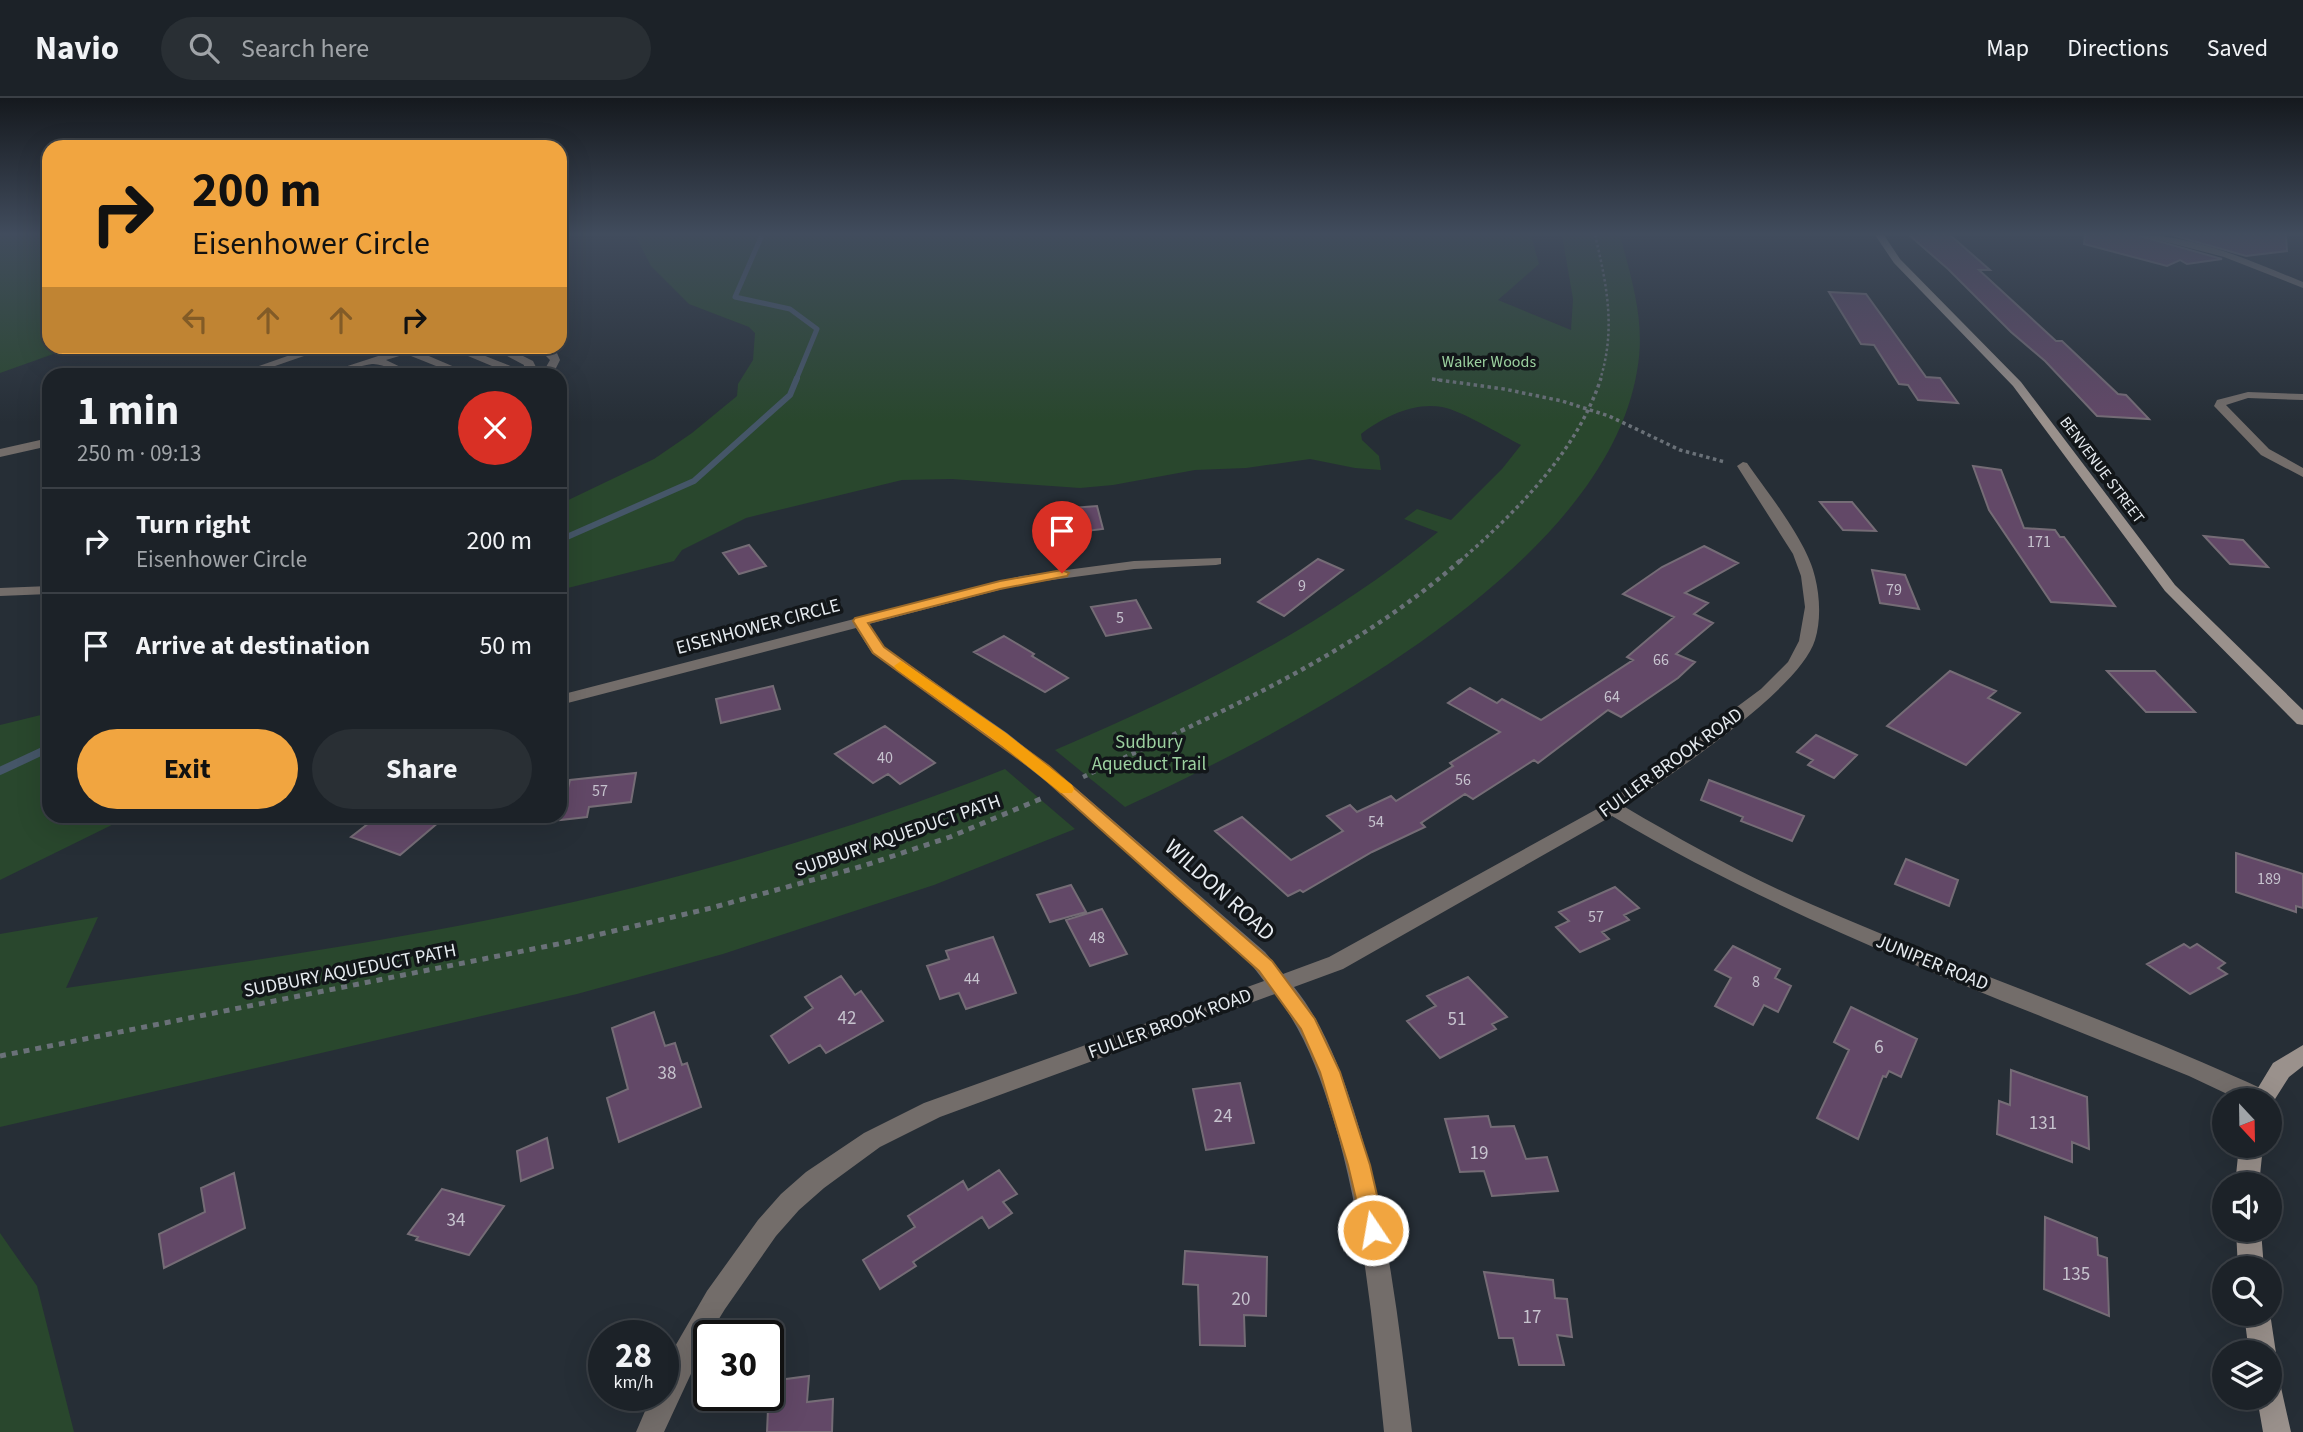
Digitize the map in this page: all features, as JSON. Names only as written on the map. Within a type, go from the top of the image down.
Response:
[{"type":"street","name":"BENVENUE STREET","points":[[1932,297],[2017,384],[2170,588],[2303,720]]},
{"type":"street","points":[[260,368],[303,354]]},
{"type":"street","points":[[358,368],[396,354]]},
{"type":"street","points":[[415,354],[450,368]]},
{"type":"street","points":[[469,354],[505,368]]},
{"type":"street","points":[[510,354],[529,363],[530,368]]},
{"type":"street","points":[[375,360],[395,368]]},
{"type":"street","points":[[2303,397],[2239,396],[2221,402],[2221,406],[2225,414],[2265,452],[2303,473]]},
{"type":"street","points":[[2,457],[42,444]]},
{"type":"street","name":"FULLER BROOK ROAD","points":[[650,1432],[693,1338],[744,1260],[790,1202],[843,1158],[901,1124],[952,1102],[1280,985],[1358,953],[1612,808],[1767,693],[1795,664],[1807,641],[1812,607],[1806,565],[1787,531],[1743,466]]},
{"type":"street","name":"EISENHOWER CIRCLE","points":[[567,698],[859,621],[1052,575],[1134,565],[1216,562]]},
{"type":"street","points":[[0,592],[42,590]]},
{"type":"street","name":"WILDON ROAD","points":[[859,621],[878,650],[1001,737],[1064,787],[1250,951],[1302,1015],[1320,1049],[1359,1165],[1379,1264],[1398,1432]]},
{"type":"street","name":"JUNIPER ROAD","points":[[1612,808],[1685,851],[1805,910],[2197,1069],[2236,1088]]},
{"type":"street","points":[[2269,1088],[2281,1070],[2303,1054]]},
{"type":"street","points":[[2273,1410],[2277,1432]]},
{"type":"path","name":"SUDBURY AQUEDUCT PATH","points":[[0,1056],[563,943],[711,908],[839,873],[950,837],[1023,808],[1307,666],[1363,635],[1411,601],[1514,511],[1560,457],[1589,408],[1600,380],[1609,343],[1608,297]]},
{"type":"path","points":[[1432,379],[1532,394],[1589,408],[1680,450],[1743,466]]},
{"type":"green space","points":[[0,297],[42,297],[42,354],[53,354],[0,373]]},
{"type":"green space","name":"Walker Woods","points":[[682,297],[1501,297],[1498,300],[1571,330],[1573,297],[1635,297],[1640,336],[1637,371],[1612,444],[1566,512],[1504,576],[1431,635],[1351,688],[1270,734],[1125,807],[1055,750],[1206,681],[1255,655],[1349,598],[1438,532],[1404,519],[1417,509],[1451,520],[1502,469],[1521,445],[1460,413],[1431,406],[1399,412],[1361,434],[1362,440],[1379,456],[1381,470],[1310,459],[1246,468],[1195,470],[1113,485],[1080,488],[952,479],[902,480],[746,518],[682,550],[674,561],[567,588],[567,501],[654,459],[692,433],[737,396],[738,384],[753,360],[755,333],[749,327],[689,304]]},
{"type":"green space","points":[[42,715],[42,823],[116,823],[0,880],[0,725]]},
{"type":"green space","name":"Sudbury Aqueduct Trail","points":[[1005,769],[1075,829],[934,885],[723,954],[577,994],[0,1127],[0,934],[98,917],[66,988],[318,950],[479,922],[708,868],[858,823]]},
{"type":"green space","points":[[0,1233],[37,1286],[74,1432],[0,1432]]},
{"type":"building","points":[[1832,297],[1868,297],[1926,377],[1940,378],[1958,403],[1918,400],[1908,385],[1899,384],[1874,345],[1861,344]]},
{"type":"building","points":[[1976,297],[2009,297],[2056,341],[2062,341],[2118,394],[2126,395],[2149,419],[2097,416],[2045,361]]},
{"type":"building","points":[[1973,466],[2001,470],[2024,528],[2055,530],[2060,537],[2064,537],[2115,606],[2051,602],[1989,510]]},
{"type":"building","points":[[1820,502],[1852,502],[1876,531],[1843,530]]},
{"type":"building","points":[[1097,506],[1103,529],[1078,532],[1072,508]]},
{"type":"building","points":[[2204,536],[2243,540],[2268,567],[2230,564]]},
{"type":"building","points":[[749,545],[766,566],[739,574],[723,553]]},
{"type":"building","points":[[1704,546],[1738,563],[1685,593],[1708,603],[1694,614],[1713,623],[1676,654],[1695,662],[1678,678],[1621,717],[1608,710],[1538,763],[1534,760],[1473,799],[1465,794],[1421,823],[1425,827],[1372,852],[1303,892],[1300,890],[1288,896],[1215,831],[1242,817],[1291,860],[1343,831],[1327,816],[1350,805],[1357,812],[1391,796],[1396,801],[1453,766],[1450,763],[1500,732],[1448,703],[1470,688],[1497,703],[1502,699],[1541,720],[1633,660],[1627,657],[1674,617],[1623,594],[1662,567]]},
{"type":"building","points":[[1318,559],[1343,570],[1284,616],[1258,602]]},
{"type":"building","points":[[1872,570],[1905,575],[1919,609],[1880,603]]},
{"type":"building","points":[[1136,600],[1151,628],[1106,636],[1091,607]]},
{"type":"building","points":[[1004,636],[1068,678],[1045,692],[974,652]]},
{"type":"building","points":[[1950,671],[1996,691],[1988,698],[2020,713],[1966,765],[1887,726]]},
{"type":"building","points":[[2107,671],[2155,671],[2195,712],[2146,712]]},
{"type":"building","points":[[773,686],[780,709],[721,723],[716,699]]},
{"type":"building","points":[[885,726],[935,763],[900,784],[888,774],[873,783],[835,754]]},
{"type":"building","points":[[1816,735],[1857,755],[1834,778],[1808,765],[1813,760],[1797,752]]},
{"type":"building","points":[[636,773],[631,802],[589,807],[587,817],[567,819],[570,780]]},
{"type":"building","points":[[1709,780],[1804,816],[1792,841],[1741,821],[1743,817],[1701,800]]},
{"type":"building","points":[[369,823],[438,823],[400,855],[351,837]]},
{"type":"building","points":[[2236,853],[2303,874],[2303,908],[2296,906],[2296,912],[2236,892]]},
{"type":"building","points":[[1906,859],[1958,880],[1949,906],[1895,884]]},
{"type":"building","points":[[1071,885],[1086,912],[1050,922],[1037,895]]},
{"type":"building","points":[[1615,887],[1639,908],[1624,915],[1629,920],[1602,932],[1609,939],[1580,952],[1556,927],[1569,921],[1559,912]]},
{"type":"building","points":[[1102,909],[1127,954],[1090,966],[1066,920]]},
{"type":"building","points":[[993,937],[1016,993],[966,1009],[959,993],[940,999],[927,966],[949,959],[946,951]]},
{"type":"building","points":[[2184,944],[2190,948],[2197,944],[2225,963],[2218,968],[2227,974],[2190,994],[2147,964]]},
{"type":"building","points":[[1733,946],[1780,969],[1775,978],[1791,986],[1778,1012],[1764,1005],[1753,1025],[1715,1006],[1731,978],[1715,970]]},
{"type":"building","points":[[841,976],[855,995],[861,991],[883,1021],[826,1053],[820,1045],[789,1063],[771,1036],[813,1008],[805,997]]},
{"type":"building","points":[[1468,977],[1507,1017],[1492,1024],[1496,1029],[1440,1058],[1407,1021],[1436,1006],[1427,996]]},
{"type":"building","points":[[1851,1007],[1917,1039],[1901,1077],[1889,1071],[1886,1077],[1883,1076],[1858,1139],[1817,1118],[1849,1050],[1834,1042]]},
{"type":"building","points":[[654,1012],[665,1046],[675,1043],[682,1065],[687,1063],[701,1107],[619,1142],[607,1098],[628,1089],[612,1028]]},
{"type":"building","points":[[2011,1070],[2087,1097],[2089,1149],[2072,1142],[2072,1162],[1997,1134],[1999,1101],[2010,1105]]},
{"type":"building","points":[[1240,1083],[1254,1143],[1206,1150],[1193,1089]]},
{"type":"building","points":[[1488,1116],[1491,1127],[1514,1126],[1526,1159],[1547,1157],[1558,1191],[1492,1196],[1484,1171],[1460,1172],[1445,1119]]},
{"type":"building","points":[[547,1138],[553,1168],[521,1181],[517,1151]]},
{"type":"building","points":[[999,1170],[1017,1194],[1003,1202],[1012,1213],[989,1228],[982,1217],[913,1262],[916,1266],[880,1289],[863,1260],[915,1227],[908,1216],[963,1181],[968,1190]]},
{"type":"building","points":[[234,1173],[245,1228],[164,1268],[159,1234],[205,1212],[201,1188]]},
{"type":"building","points":[[442,1189],[504,1206],[469,1255],[416,1240],[418,1237],[408,1234]]},
{"type":"building","points":[[2045,1217],[2097,1238],[2098,1255],[2107,1258],[2109,1316],[2044,1289]]},
{"type":"building","points":[[1185,1251],[1267,1257],[1266,1316],[1244,1315],[1245,1346],[1200,1345],[1198,1285],[1183,1284]]},
{"type":"building","points":[[1484,1272],[1553,1280],[1555,1298],[1567,1299],[1572,1337],[1557,1335],[1564,1365],[1519,1365],[1513,1338],[1499,1338]]},
{"type":"building","points":[[809,1376],[807,1402],[833,1399],[832,1432],[767,1432],[768,1411],[784,1411],[784,1379]]},
{"type":"waterway","points":[[736,297],[790,309],[817,329],[796,380]]},
{"type":"waterway","points":[[567,537],[694,481],[790,395],[797,378]]},
{"type":"waterway","points":[[0,771],[42,751]]},
{"type":"slow traffic","points":[[901,666],[1001,737],[1066,789]]},
{"type":"route","points":[[1062,573],[1021,580],[859,621],[878,650],[1043,770],[1265,966],[1296,1005],[1330,1072],[1359,1165],[1373,1230]]}]
